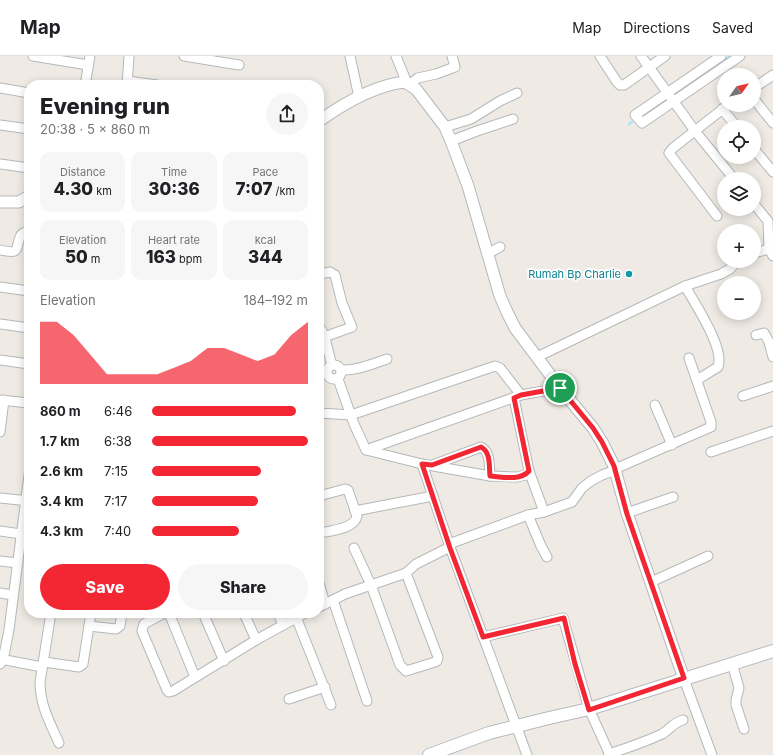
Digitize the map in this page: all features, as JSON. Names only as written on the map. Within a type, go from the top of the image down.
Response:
[{"type":"main road","points":[[430,755],[459,743],[517,726],[589,710],[773,650]]},
{"type":"street","points":[[33,56],[89,60],[86,80]]},
{"type":"street","points":[[127,80],[129,56]]},
{"type":"street","points":[[184,56],[234,62]]},
{"type":"street","points":[[350,56],[359,97]]},
{"type":"street","points":[[396,56],[408,84]]},
{"type":"street","points":[[408,84],[418,78],[436,74],[455,67],[452,56]]},
{"type":"street","points":[[600,56],[617,82],[622,85],[625,85],[665,56]]},
{"type":"street","points":[[641,56],[695,131],[728,172]]},
{"type":"street","points":[[721,56],[636,114],[636,116],[642,123],[740,56]]},
{"type":"street","points":[[761,83],[773,75]]},
{"type":"street","points":[[324,118],[359,97],[403,82],[416,89],[444,127],[451,141],[468,186],[500,296],[515,328],[599,437],[616,469],[627,514],[712,755]]},
{"type":"street","points":[[0,88],[24,92]]},
{"type":"street","points":[[444,127],[471,119],[500,101],[517,93]]},
{"type":"street","points":[[761,108],[773,123]]},
{"type":"street","points":[[717,216],[669,154],[672,149],[719,112]]},
{"type":"street","points":[[451,141],[476,130],[513,119]]},
{"type":"street","points":[[0,125],[24,128]]},
{"type":"street","points":[[761,157],[773,172]]},
{"type":"street","points":[[0,164],[24,167]]},
{"type":"street","points":[[0,202],[19,202],[24,199]]},
{"type":"street","points":[[761,211],[770,219],[771,252],[761,253]]},
{"type":"street","points":[[0,250],[11,252],[15,251],[18,248],[21,235],[24,232]]},
{"type":"street","points":[[489,254],[500,247]]},
{"type":"street","points":[[537,358],[685,286],[721,274],[731,268]]},
{"type":"street","points":[[324,273],[330,272],[335,275],[342,303],[352,327],[324,337],[327,352],[326,370],[331,379],[338,379]]},
{"type":"street","points":[[685,286],[713,336],[720,363],[718,367],[696,380]]},
{"type":"street","points":[[0,287],[24,289]]},
{"type":"street","points":[[0,324],[24,327]]},
{"type":"street","points":[[756,335],[764,333],[773,357]]},
{"type":"street","points":[[367,701],[326,604],[345,594],[406,573],[416,564],[450,546],[528,515],[544,512],[572,502],[582,488],[602,475],[710,427],[712,425],[689,358]]},
{"type":"street","points":[[326,370],[338,366],[341,370],[350,370],[364,367],[386,359]]},
{"type":"street","points":[[0,360],[24,363]]},
{"type":"street","points":[[324,412],[352,415],[495,366],[500,368],[517,396],[529,471],[544,512]]},
{"type":"street","points":[[338,379],[341,375],[341,370]]},
{"type":"street","points":[[338,379],[354,424],[366,450]]},
{"type":"street","points":[[743,396],[773,386]]},
{"type":"street","points":[[366,450],[517,396],[560,388]]},
{"type":"street","points":[[0,432],[2,400],[24,402]]},
{"type":"street","points":[[655,405],[672,445]]},
{"type":"street","points":[[711,452],[773,431]]},
{"type":"street","points":[[432,465],[481,447],[485,450],[488,456],[490,476]]},
{"type":"street","points":[[366,450],[422,464],[490,476],[517,477],[526,474],[529,471]]},
{"type":"street","points":[[422,464],[450,546],[527,755]]},
{"type":"street","points":[[324,495],[345,489],[348,490],[355,511],[356,520],[347,527],[324,532]]},
{"type":"street","points":[[355,511],[433,496]]},
{"type":"street","points":[[627,514],[673,497]]},
{"type":"street","points":[[0,498],[24,501]]},
{"type":"street","points":[[528,515],[547,557]]},
{"type":"street","points":[[24,518],[18,563],[4,630],[1,661],[82,666],[91,618]]},
{"type":"street","points":[[0,531],[21,534]]},
{"type":"street","points":[[354,548],[371,585],[402,669],[406,671],[435,662],[438,657],[406,573]]},
{"type":"street","points":[[651,582],[708,556]]},
{"type":"street","points":[[0,561],[18,563]]},
{"type":"street","points":[[0,593],[12,595]]},
{"type":"street","points":[[50,618],[40,682],[40,694],[42,704],[59,743]]},
{"type":"street","points":[[90,626],[116,629],[120,626],[121,618]]},
{"type":"street","points":[[152,618],[144,624],[142,631],[169,692],[224,661],[294,618]]},
{"type":"street","points":[[171,618],[195,677]]},
{"type":"street","points":[[205,618],[224,661]]},
{"type":"street","points":[[246,618],[256,640]]},
{"type":"street","points":[[280,618],[283,624]]},
{"type":"street","points":[[296,618],[331,705]]},
{"type":"street","points":[[483,637],[564,618],[575,664],[589,710],[609,754],[623,750],[663,733],[678,721],[682,720]]},
{"type":"street","points":[[732,663],[739,688],[736,705],[744,729]]},
{"type":"street","points":[[289,699],[325,687]]},
{"type":"waterway","points":[[676,93],[731,56]]},
{"type":"waterway","points":[[649,111],[664,101]]},
{"type":"place","name":"Rumah Bp Charlie","points":[[629,274]]},
{"type":"route","points":[[560,388],[593,428],[614,466],[627,514],[684,678],[589,710],[575,664],[564,618],[483,637],[450,548],[422,464],[432,465],[481,447],[487,452],[490,476],[513,478],[526,474],[529,471],[514,398],[521,395],[560,388]]}]
